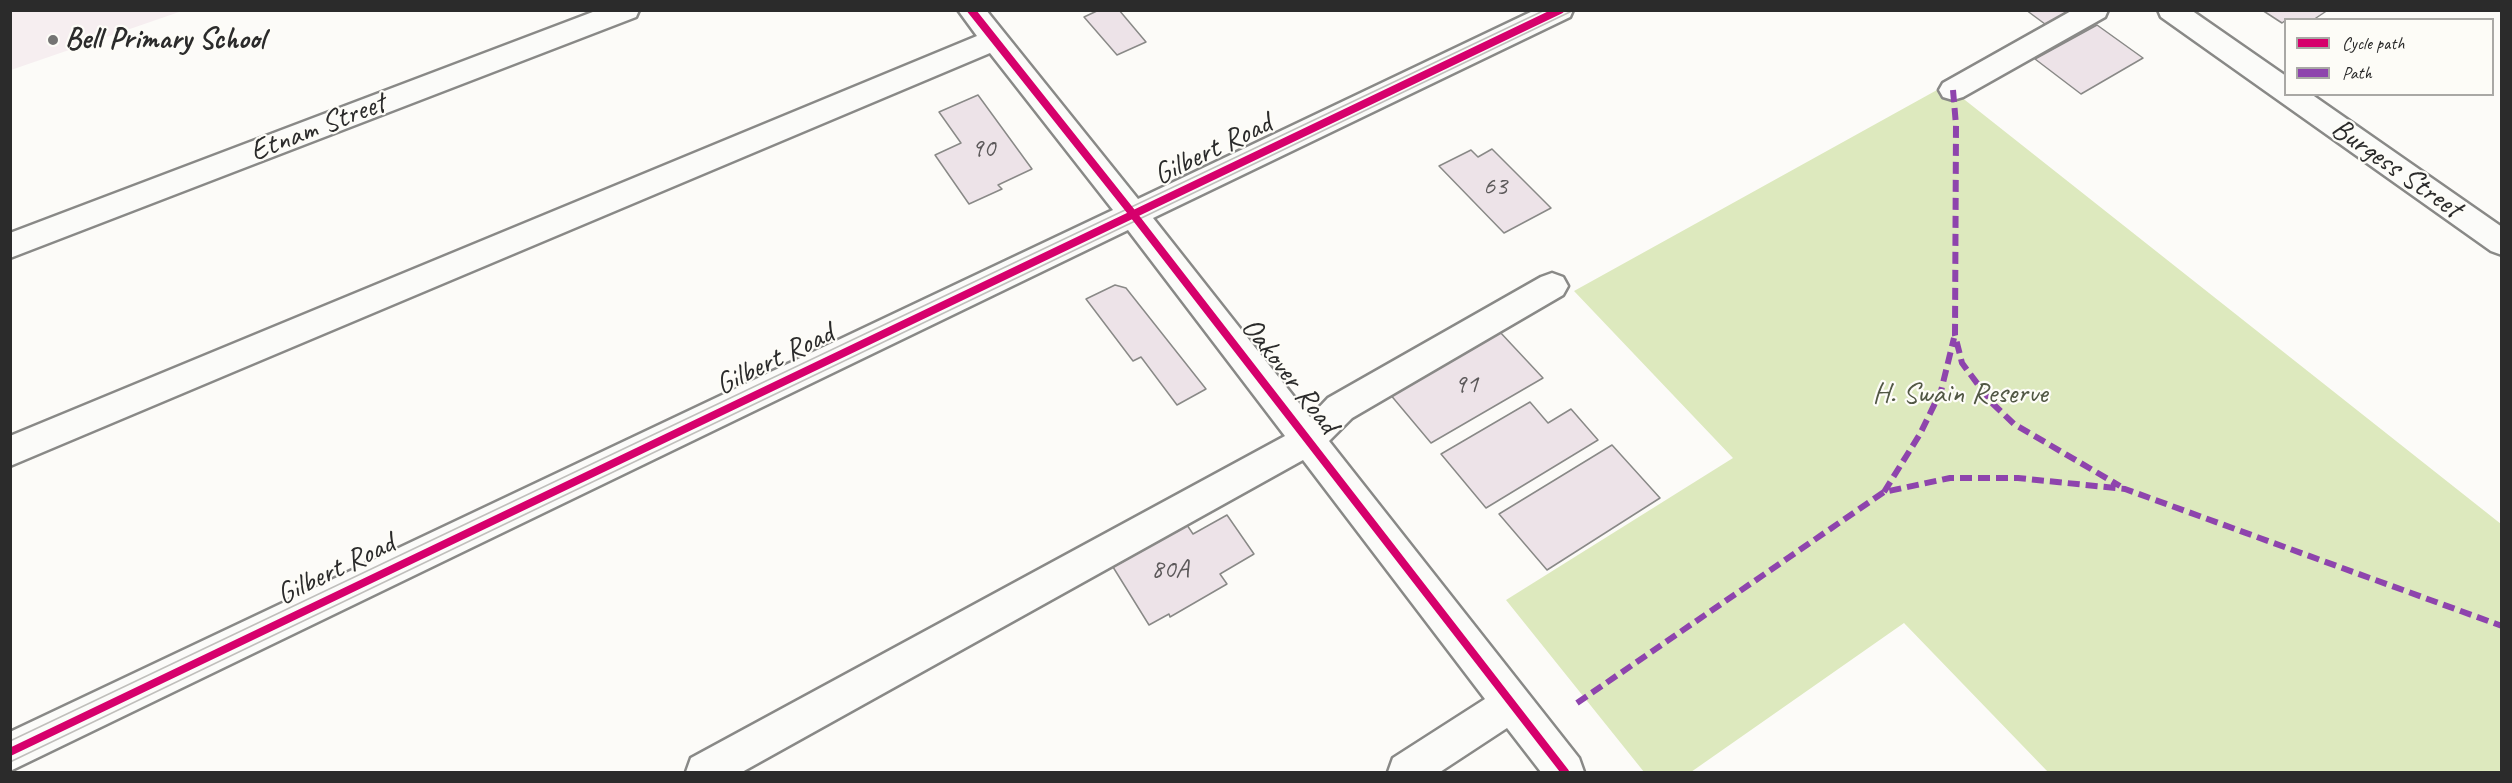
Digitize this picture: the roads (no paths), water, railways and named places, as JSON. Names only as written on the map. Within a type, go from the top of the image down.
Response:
[{"type":"street","name":"Etnam Street","points":[[10,246],[626,10]]},
{"type":"street","name":"Oakover Road","points":[[971,10],[1565,772]]},
{"type":"street","name":"Gilbert Road","points":[[10,752],[1560,10]]},
{"type":"street","points":[[1953,90],[2096,10]]},
{"type":"street","points":[[2171,10],[2284,90]]},
{"type":"street","points":[[10,452],[994,40]]},
{"type":"street","name":"Burgess Street","points":[[2293,96],[2502,243]]},
{"type":"street","points":[[705,772],[1308,440],[1340,408],[1552,286]]},
{"type":"street","points":[[1407,772],[1511,704]]},
{"type":"tram line","points":[[10,741],[1545,10]]},
{"type":"tram line","points":[[10,762],[1574,10]]},
{"type":"place","name":"Bell Primary School","points":[[53,40]]},
{"type":"park label","name":"H. Swain Reserve","points":[[1960,394]]}]
